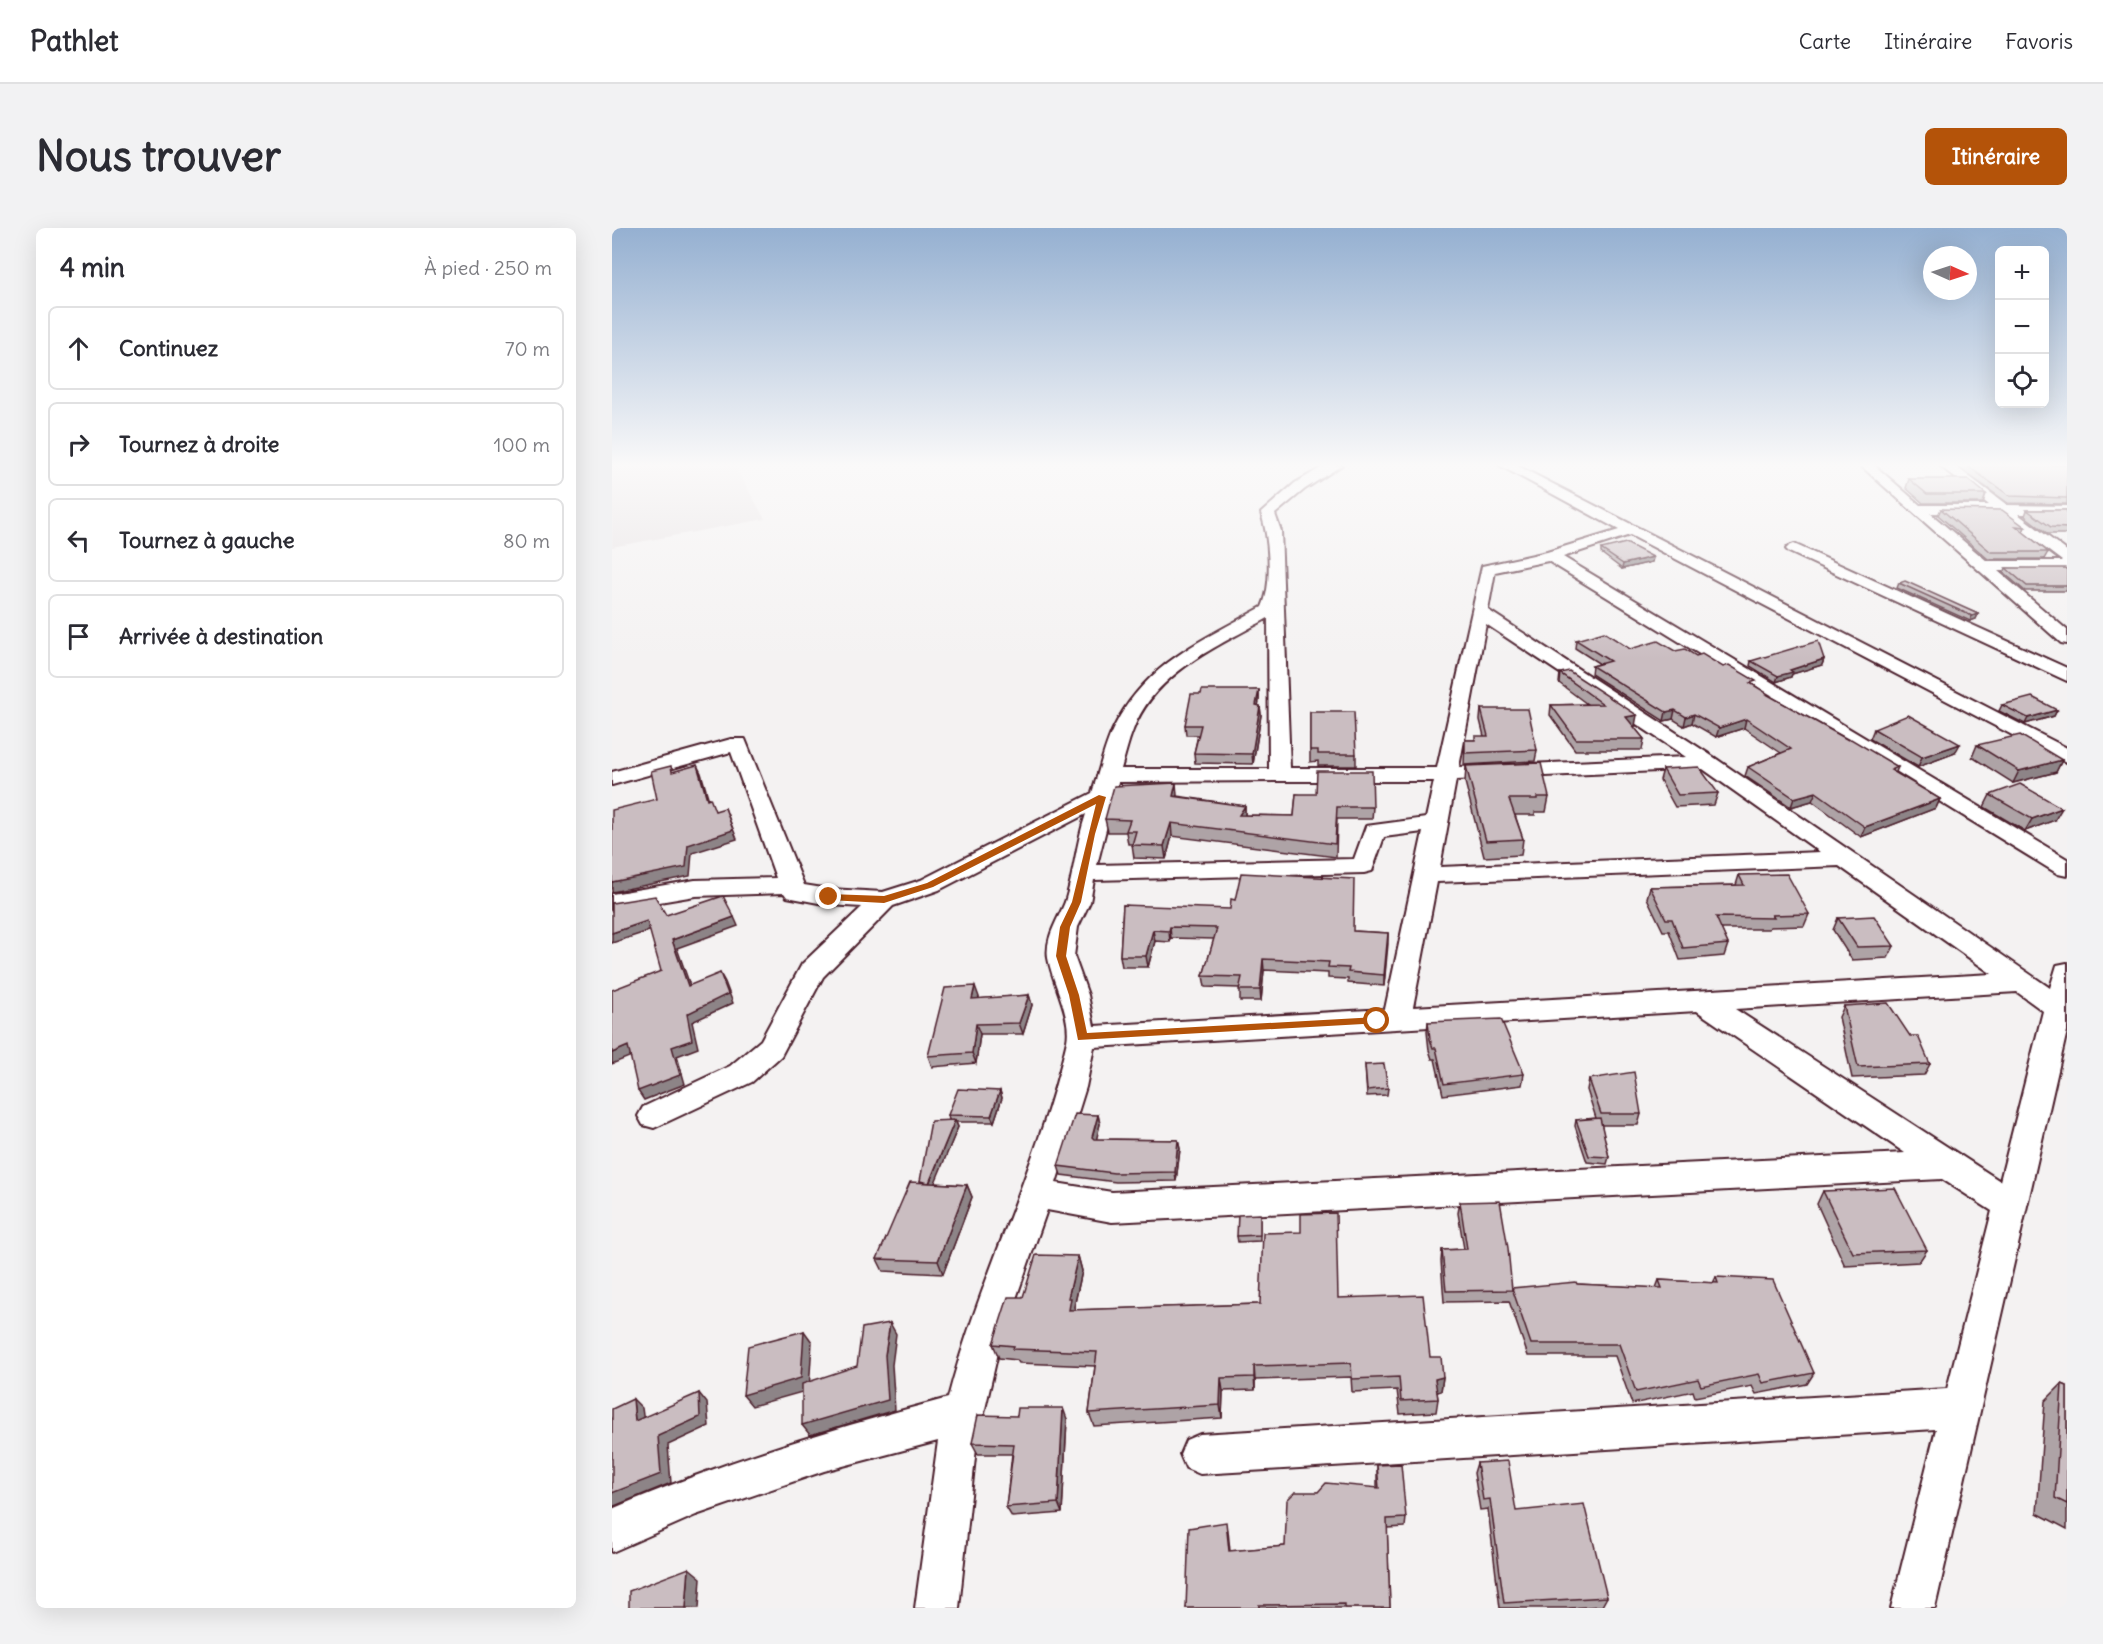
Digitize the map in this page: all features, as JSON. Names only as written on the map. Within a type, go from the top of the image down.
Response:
[{"type":"street","points":[[1273,529],[1280,775]]},
{"type":"street","points":[[1941,529],[2067,639]]},
{"type":"street","points":[[2029,529],[2067,558]]},
{"type":"street","points":[[1397,1019],[1488,569],[1550,556],[1632,530],[2067,756]]},
{"type":"street","points":[[1794,549],[2060,674],[2067,675]]},
{"type":"street","points":[[1550,556],[2067,869]]},
{"type":"street","points":[[1983,566],[2067,566]]},
{"type":"street","points":[[937,1608],[956,1448],[981,1344],[1071,1087],[1082,1037],[1074,995],[1061,956],[1065,927],[1077,902],[1082,873],[1123,729],[1152,684],[1181,660],[1269,610],[1275,597]]},
{"type":"street","points":[[1479,612],[1708,762],[2022,982]]},
{"type":"street","points":[[612,779],[738,743],[790,885],[796,891],[829,897],[884,900],[930,885],[1106,786],[1280,775],[1446,774],[1708,762]]},
{"type":"street","points":[[1082,873],[1364,866],[1374,831],[1436,824]]},
{"type":"street","points":[[1425,875],[1845,858]]},
{"type":"street","points":[[612,902],[695,888],[790,885]]},
{"type":"street","points":[[654,1116],[741,1074],[771,1048],[812,971],[884,900]]},
{"type":"street","points":[[1082,1037],[2022,982],[2064,991],[1912,1608]]},
{"type":"street","points":[[1702,1001],[1780,1051],[1946,1165],[2011,1205]]},
{"type":"street","points":[[1035,1194],[1112,1207],[1946,1165]]},
{"type":"street","points":[[1200,1454],[1962,1408]]},
{"type":"street","points":[[612,1531],[692,1496],[824,1451],[964,1414]]},
{"type":"shaded area","points":[[612,529],[708,529],[612,547]]},
{"type":"building","points":[[1965,529],[2020,529],[2048,552],[1991,552]]},
{"type":"building","points":[[1626,543],[1653,557],[1623,564],[1601,549]]},
{"type":"building","points":[[2006,568],[2065,568],[2067,586],[2027,586]]},
{"type":"building","points":[[1905,581],[1978,614],[1972,616],[1899,583]]},
{"type":"building","points":[[1604,632],[1630,649],[1658,641],[1675,651],[1685,649],[1696,656],[1702,654],[1723,667],[1729,665],[1756,681],[1750,683],[1770,695],[1768,695],[1898,767],[1891,770],[1940,799],[1865,827],[1816,792],[1794,798],[1748,767],[1791,749],[1746,719],[1719,728],[1694,714],[1686,717],[1675,710],[1666,712],[1592,666],[1610,661],[1576,640]]},
{"type":"building","points":[[1818,641],[1824,659],[1790,670],[1793,672],[1778,676],[1751,661]]},
{"type":"building","points":[[1569,671],[1637,715],[1626,717],[1644,739],[1576,739],[1551,705],[1603,704],[1560,673]]},
{"type":"building","points":[[1202,690],[1259,690],[1256,705],[1260,706],[1252,754],[1194,753],[1201,725],[1185,725],[1191,694],[1201,694]]},
{"type":"building","points":[[2032,697],[2057,710],[2028,718],[2002,705]]},
{"type":"building","points":[[1481,709],[1528,709],[1537,750],[1465,753],[1465,740],[1475,740],[1475,736],[1488,736]]},
{"type":"building","points":[[1310,712],[1354,712],[1356,754],[1318,754],[1318,750],[1310,750]]},
{"type":"building","points":[[1908,715],[1960,744],[1922,757],[1874,729]]},
{"type":"building","points":[[2020,735],[2062,760],[2019,771],[1977,745]]},
{"type":"building","points":[[1541,763],[1549,797],[1509,799],[1523,839],[1486,841],[1466,766]]},
{"type":"building","points":[[697,765],[707,799],[710,798],[715,811],[725,808],[733,830],[688,845],[686,867],[612,882],[612,810],[657,799],[651,771],[671,766],[672,772]]},
{"type":"building","points":[[1699,767],[1718,793],[1678,795],[1663,769]]},
{"type":"building","points":[[1317,771],[1372,771],[1373,807],[1337,807],[1335,844],[1171,823],[1164,846],[1132,845],[1136,831],[1126,831],[1130,820],[1105,819],[1114,786],[1176,783],[1173,796],[1245,806],[1239,815],[1294,816],[1296,794],[1316,794]]},
{"type":"building","points":[[2020,784],[2062,808],[2032,819],[1990,795]]},
{"type":"building","points":[[1241,873],[1354,879],[1353,931],[1388,933],[1384,975],[1348,972],[1349,968],[1328,967],[1329,962],[1263,959],[1260,990],[1239,990],[1242,977],[1203,976],[1217,928],[1170,927],[1169,931],[1153,930],[1146,956],[1120,956],[1123,905],[1230,909],[1231,899],[1235,900]]},
{"type":"building","points":[[1787,874],[1809,914],[1772,915],[1774,918],[1716,917],[1728,944],[1683,948],[1672,919],[1666,919],[1650,887],[1744,885],[1739,875]]},
{"type":"building","points":[[655,896],[666,915],[723,896],[734,917],[672,940],[688,986],[720,973],[728,994],[687,1014],[692,1040],[672,1047],[680,1075],[638,1091],[628,1046],[612,1053],[612,990],[661,971],[647,921],[612,933],[612,903]]},
{"type":"building","points":[[1874,916],[1894,946],[1857,947],[1838,918]]},
{"type":"building","points":[[975,986],[972,999],[1029,995],[1019,1023],[976,1024],[972,1053],[928,1056],[945,988]]},
{"type":"building","points":[[1888,1003],[1910,1036],[1918,1036],[1930,1064],[1858,1067],[1844,1006]]},
{"type":"building","points":[[1501,1019],[1524,1074],[1444,1084],[1436,1048],[1433,1048],[1430,1039],[1428,1022]]},
{"type":"building","points":[[1384,1064],[1388,1088],[1367,1090],[1365,1065]]},
{"type":"building","points":[[1634,1072],[1641,1114],[1601,1114],[1589,1079]]},
{"type":"building","points":[[958,1089],[1000,1091],[991,1116],[948,1115]]},
{"type":"building","points":[[1075,1114],[1098,1115],[1092,1137],[1094,1139],[1178,1140],[1175,1172],[1114,1173],[1058,1166]]},
{"type":"building","points":[[1600,1118],[1609,1157],[1589,1156],[1576,1120]]},
{"type":"building","points":[[955,1120],[929,1183],[920,1181],[931,1121]]},
{"type":"building","points":[[910,1182],[967,1185],[938,1261],[877,1259]]},
{"type":"building","points":[[1895,1188],[1927,1250],[1853,1253],[1823,1191]]},
{"type":"building","points":[[1500,1201],[1512,1290],[1446,1291],[1442,1250],[1467,1249],[1460,1202]]},
{"type":"building","points":[[1336,1213],[1338,1298],[1423,1295],[1430,1357],[1441,1357],[1443,1377],[1435,1379],[1438,1399],[1401,1401],[1399,1377],[1352,1379],[1351,1363],[1254,1366],[1254,1377],[1221,1378],[1220,1405],[1089,1413],[1097,1352],[1013,1349],[1014,1346],[993,1344],[1008,1297],[1023,1297],[1036,1255],[1078,1256],[1068,1298],[1071,1298],[1069,1310],[1260,1304],[1263,1233],[1301,1232],[1301,1214]]},
{"type":"building","points":[[1260,1214],[1260,1235],[1237,1236],[1238,1215]]},
{"type":"building","points":[[1716,1277],[1773,1280],[1814,1373],[1763,1383],[1759,1374],[1701,1386],[1698,1379],[1636,1392],[1619,1344],[1531,1344],[1512,1288],[1576,1282],[1577,1284],[1662,1288],[1659,1280],[1718,1283]]},
{"type":"building","points":[[890,1323],[885,1355],[888,1400],[802,1425],[802,1384],[857,1366],[862,1328]]},
{"type":"building","points":[[804,1331],[801,1378],[743,1395],[748,1346]]},
{"type":"building","points":[[2062,1384],[2067,1386],[2067,1504],[2055,1498]]},
{"type":"building","points":[[699,1393],[700,1417],[658,1436],[661,1474],[612,1493],[612,1409],[633,1399],[635,1421]]},
{"type":"building","points":[[1018,1408],[1063,1408],[1058,1503],[1006,1507],[1014,1444],[972,1443],[978,1415],[1017,1416]]},
{"type":"building","points":[[1508,1461],[1516,1511],[1584,1504],[1607,1597],[1504,1603],[1490,1499],[1483,1500],[1477,1463]]},
{"type":"building","points":[[1401,1464],[1406,1518],[1387,1519],[1390,1608],[1345,1608],[1345,1604],[1259,1605],[1259,1608],[1186,1608],[1189,1528],[1226,1522],[1229,1551],[1285,1546],[1287,1500],[1295,1492],[1318,1492],[1326,1483],[1379,1488],[1377,1465]]},
{"type":"building","points":[[689,1568],[686,1608],[629,1608],[629,1591]]},
{"type":"route","points":[[829,897],[884,900],[930,885],[1102,797],[1091,834],[1077,902],[1065,927],[1061,956],[1065,974],[1074,995],[1082,1037],[1377,1021]]}]
